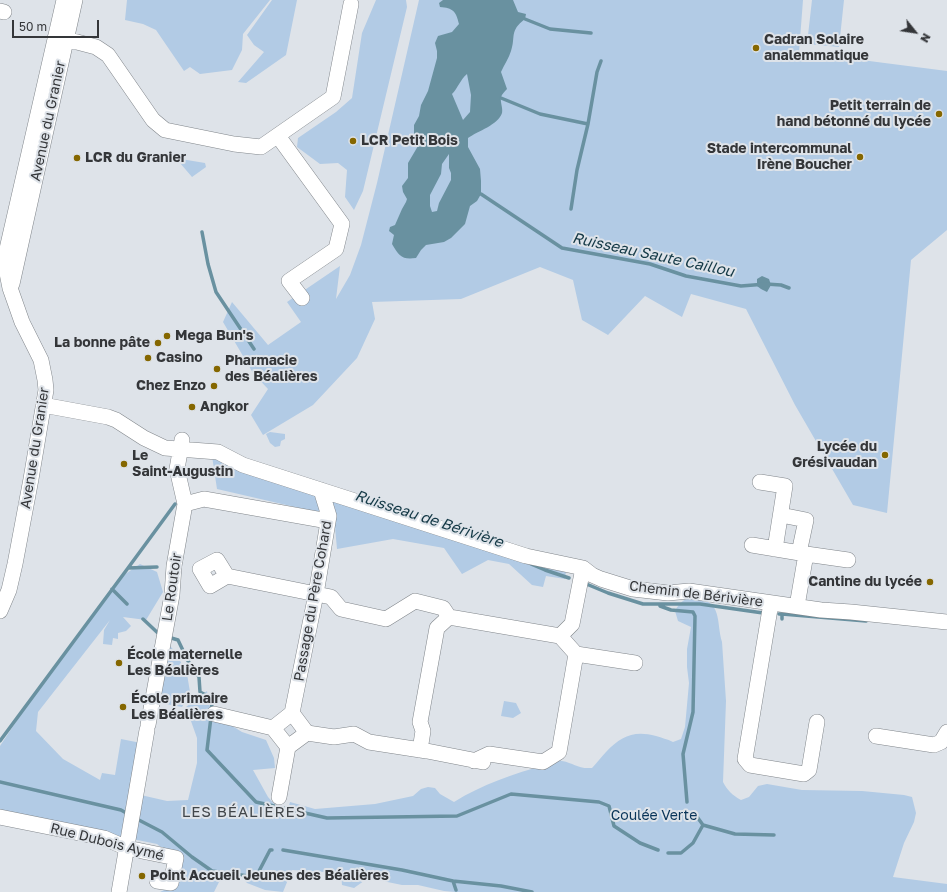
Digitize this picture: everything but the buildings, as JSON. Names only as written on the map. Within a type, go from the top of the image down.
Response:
[{"type":"street","name":"Avenue du Granier","points":[[0,611],[9,590],[16,557],[32,479],[46,390],[41,360],[5,290],[49,118],[64,0]]},
{"type":"street","name":"Avenue du Granier","points":[[60,39],[75,0]]},
{"type":"street","points":[[60,39],[96,47],[108,55],[152,120],[165,130],[234,144],[261,147],[333,97],[350,4]]},
{"type":"street","points":[[278,136],[342,224],[336,249],[290,281],[302,298]]},
{"type":"street","name":"Chemin de Bérivière","points":[[43,405],[108,417],[116,420],[144,438],[165,448],[181,444],[218,452],[243,465],[526,556],[583,568],[592,575],[601,579],[633,589],[668,593],[690,591],[771,603],[947,622]]},
{"type":"street","name":"Le Routoir","points":[[119,892],[146,731],[172,595],[174,566],[185,504],[177,469],[181,444]]},
{"type":"street","points":[[760,482],[785,486],[775,549]]},
{"type":"street","name":"Passage du Père Cohard","points":[[292,713],[316,594],[329,516],[321,490]]},
{"type":"street","points":[[185,504],[204,499],[328,521]]},
{"type":"street","points":[[781,515],[806,520],[797,606]]},
{"type":"street","points":[[752,545],[848,560]]},
{"type":"street","points":[[560,636],[572,624],[583,568]]},
{"type":"street","points":[[227,576],[331,597],[341,609],[386,619],[415,601],[443,608],[449,617],[560,636],[576,654],[635,663]]},
{"type":"street","points":[[771,603],[745,759],[750,765],[804,774],[809,770],[817,722]]},
{"type":"street","points":[[420,750],[423,731],[420,722],[437,628],[449,617]]},
{"type":"street","points":[[474,760],[489,754],[543,762],[559,752],[576,654]]},
{"type":"street","points":[[273,728],[292,713],[307,733],[334,737],[352,746],[369,742],[491,762]]},
{"type":"street","points":[[214,714],[273,728],[288,747]]},
{"type":"street","points":[[876,736],[934,745],[941,742],[947,732]]},
{"type":"street","points":[[279,797],[288,747],[307,733]]},
{"type":"street","name":"Rue Dubois Aymé","points":[[0,818],[104,838],[127,848],[176,858],[171,883],[157,881]]},
{"type":"green space","points":[[127,0],[270,0],[243,34],[242,50],[232,70],[200,74],[190,67],[184,71],[156,30],[143,24],[125,20]]},
{"type":"green space","points":[[272,0],[297,0],[286,55],[246,83],[238,82],[264,52],[254,45],[247,35]]},
{"type":"green space","points":[[376,0],[406,0],[407,7],[363,191],[354,210],[345,197],[347,170],[338,163],[320,164],[297,147],[298,138],[336,112],[352,98],[362,33]]},
{"type":"green space","points":[[419,0],[803,0],[799,52],[947,71],[947,230],[911,260],[887,513],[853,505],[795,405],[746,309],[691,294],[682,317],[645,296],[608,335],[582,320],[573,280],[540,267],[461,299],[372,302],[375,319],[357,358],[313,405],[263,435],[251,415],[268,389],[253,373],[223,322],[232,302],[268,345],[301,322],[287,302],[340,266],[336,299],[350,275],[361,245],[377,183]]},
{"type":"green space","points":[[812,0],[844,0],[839,47],[807,44]]},
{"type":"green space","points":[[181,159],[205,163],[206,167],[192,177],[180,163]]},
{"type":"green space","points":[[270,432],[285,434],[285,439],[281,441],[280,446],[275,447],[270,443],[266,434]]},
{"type":"green space","points":[[212,456],[566,571],[565,579],[546,576],[543,587],[532,585],[509,564],[488,560],[462,574],[444,548],[393,539],[337,549],[334,516],[217,489]]},
{"type":"green space","name":"Coulée Verte","points":[[140,564],[157,572],[163,592],[146,620],[123,617],[131,626],[126,631],[118,633],[118,639],[113,638],[112,645],[103,644],[104,630],[110,620],[38,712],[36,731],[63,759],[100,780],[102,773],[115,775],[121,739],[141,743],[132,793],[167,801],[188,800],[197,763],[197,738],[186,707],[207,691],[211,713],[242,732],[266,740],[274,758],[275,768],[253,770],[268,797],[286,817],[290,802],[315,809],[375,804],[413,796],[421,789],[428,787],[435,788],[440,794],[454,802],[498,780],[560,761],[583,768],[592,768],[612,746],[623,738],[634,734],[648,734],[673,742],[681,739],[685,727],[689,683],[687,649],[691,627],[678,621],[675,611],[683,601],[694,598],[710,603],[717,613],[722,642],[726,701],[723,782],[729,790],[741,800],[749,797],[758,786],[767,784],[802,790],[862,791],[912,797],[916,813],[914,822],[904,843],[893,877],[947,884],[947,892],[455,892],[418,885],[402,885],[368,878],[354,888],[342,885],[341,873],[292,870],[283,892],[265,890],[247,883],[238,873],[219,882],[214,892],[160,892],[172,886],[179,862],[157,844],[0,812],[0,746],[29,702],[118,579]]},
{"type":"green space","points":[[166,641],[176,653],[187,674],[190,692],[182,707],[161,703],[165,701],[161,694]]},
{"type":"green space","points":[[504,701],[516,703],[521,713],[513,718],[501,716]]},
{"type":"shaded area","points":[[443,0],[513,0],[518,12],[526,14],[525,19],[520,23],[515,31],[510,54],[501,72],[507,89],[501,97],[502,113],[500,117],[492,124],[468,138],[468,147],[480,169],[481,194],[477,201],[470,206],[465,224],[451,238],[444,242],[426,245],[416,258],[404,258],[397,252],[392,244],[394,235],[389,231],[390,227],[395,225],[407,199],[403,192],[402,186],[408,178],[408,163],[418,146],[418,141],[414,136],[414,125],[428,91],[437,58],[435,43],[438,36],[452,32],[459,24],[455,13],[451,9],[440,7],[439,3]],"holes":[[[467,74],[471,95],[470,112],[463,120],[452,94]],[[449,154],[451,180],[439,203],[437,211],[432,212],[430,206],[430,195],[441,174],[442,164]]]},
{"type":"shaded area","points":[[762,276],[769,279],[771,285],[767,292],[757,286],[757,279]]},
{"type":"waterway","points":[[525,19],[550,29],[591,33]]},
{"type":"waterway","points":[[571,209],[577,170],[588,124],[597,72],[601,61]]},
{"type":"waterway","points":[[501,98],[540,114],[588,124]]},
{"type":"waterway","name":"Ruisseau Saute Caillou","points":[[481,194],[562,248],[650,264],[686,276],[741,286],[766,284],[781,285],[789,288]]},
{"type":"waterway","points":[[202,232],[208,264],[216,292],[254,349]]},
{"type":"waterway","points":[[128,568],[175,504]]},
{"type":"waterway","name":"Ruisseau de Bérivière","points":[[531,564],[569,578]]},
{"type":"waterway","points":[[0,741],[128,568],[157,567]]},
{"type":"waterway","name":"Ruisseau de Bérivière","points":[[584,583],[608,593],[643,604],[700,604],[763,613]]},
{"type":"waterway","points":[[112,589],[127,604]]},
{"type":"waterway","points":[[660,604],[660,606],[671,610],[693,612],[695,616],[693,712],[683,754],[687,802]]},
{"type":"waterway","name":"Ruisseau de Bérivière","points":[[779,614],[782,614],[782,619]]},
{"type":"waterway","points":[[782,614],[866,621]]},
{"type":"waterway","points":[[143,619],[160,635]]},
{"type":"waterway","points":[[168,637],[178,640],[188,661],[199,677],[200,692],[210,697],[212,704],[211,711]]},
{"type":"waterway","points":[[211,717],[207,750],[256,802],[274,806]]},
{"type":"waterway","points":[[0,782],[121,810],[128,814]]},
{"type":"waterway","points":[[283,808],[327,818],[457,816],[511,794],[599,802],[609,806],[614,826],[640,843],[658,850]]},
{"type":"waterway","points":[[695,814],[703,825],[735,834],[774,835]]},
{"type":"waterway","points":[[135,818],[162,832],[192,857],[212,871],[248,876],[258,873],[270,850],[272,850]]},
{"type":"waterway","points":[[668,853],[681,853],[693,843],[703,825]]},
{"type":"waterway","points":[[283,850],[402,870],[453,881],[456,890]]},
{"type":"waterway","points":[[453,881],[501,886],[532,892]]},
{"type":"place","name":"Cadran Solaire analemmatique","points":[[756,48]]},
{"type":"place","name":"Petit terrain de hand bétonné du lycée","points":[[939,114]]},
{"type":"place","name":"LCR Petit Bois","points":[[353,141]]},
{"type":"place","name":"Stade intercommunal Irène Boucher","points":[[860,157]]},
{"type":"place","name":"LCR du Granier","points":[[77,158]]},
{"type":"place","name":"Mega Bun's","points":[[167,336]]},
{"type":"place","name":"La bonne pâte","points":[[158,343]]},
{"type":"place","name":"Casino","points":[[148,358]]},
{"type":"place","name":"Pharmacie des Béalières","points":[[217,369]]},
{"type":"place","name":"Chez Enzo","points":[[214,386]]},
{"type":"place","name":"Angkor","points":[[192,407]]},
{"type":"place","name":"Lycée du Grésivaudan","points":[[885,455]]},
{"type":"place","name":"Le Saint-Augustin","points":[[124,464]]},
{"type":"place","name":"Cantine du lycée","points":[[930,582]]},
{"type":"place","name":"École maternelle Les Béalières","points":[[119,663]]},
{"type":"place","name":"École primaire Les Béalières","points":[[123,707]]},
{"type":"place","name":"Point Accueil Jeunes des Béalières","points":[[142,876]]},
{"type":"district","name":"LES BÉALIÈRES","points":[[244,812]]}]
